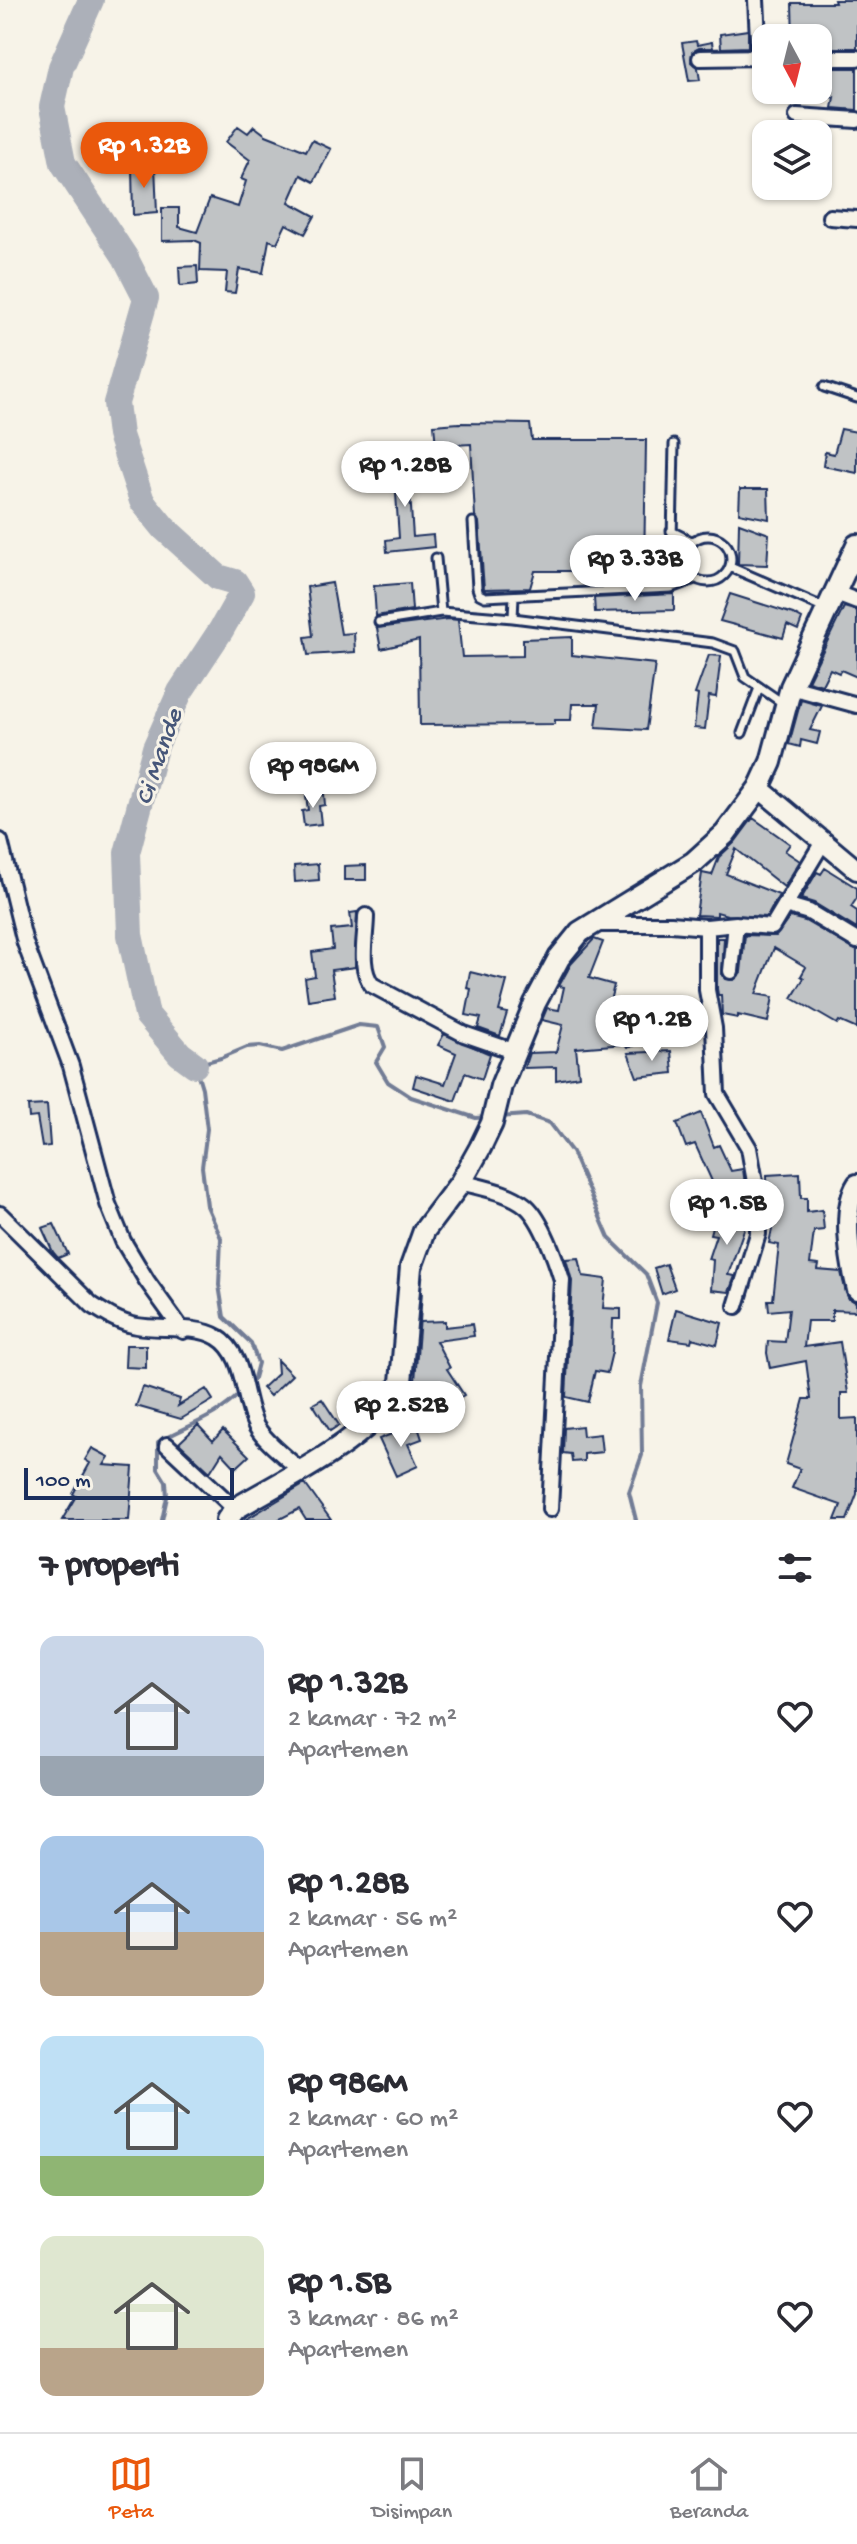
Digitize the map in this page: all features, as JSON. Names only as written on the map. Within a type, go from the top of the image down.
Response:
[{"type":"main road","points":[[231,1515],[355,1436],[394,1398],[401,1382],[411,1267],[424,1231],[461,1182],[492,1123],[535,1003],[559,958],[573,938],[592,924],[694,862],[725,834],[759,788],[771,762],[788,696],[857,545]]},
{"type":"street","points":[[756,0],[759,24]]},
{"type":"street","points":[[700,58],[752,57]]},
{"type":"street","points":[[832,58],[857,58]]},
{"type":"street","points":[[797,116],[857,120]]},
{"type":"street","points":[[830,217],[857,219]]},
{"type":"street","points":[[831,601],[857,601]]},
{"type":"street","points":[[788,696],[857,705]]},
{"type":"street","points":[[759,788],[857,870]]},
{"type":"street","points":[[592,924],[772,927],[824,840]]},
{"type":"street","points":[[0,841],[25,943],[71,1066],[108,1204],[123,1241],[183,1331]]},
{"type":"street","points":[[785,905],[809,912],[857,941]]},
{"type":"street","points":[[366,916],[364,967],[372,985],[464,1034],[516,1052]]},
{"type":"street","points":[[731,971],[736,924]]},
{"type":"street","points":[[707,927],[707,990],[714,1028],[717,1094],[749,1148],[758,1199],[758,1234],[736,1306]]},
{"type":"street","points":[[461,1182],[494,1191],[528,1207],[556,1259],[562,1280],[550,1509]]},
{"type":"street","points":[[857,1184],[852,1192],[849,1224],[857,1290]]},
{"type":"street","points":[[0,1214],[92,1305],[109,1316],[136,1326],[215,1335],[225,1343],[238,1364],[257,1429],[300,1470]]},
{"type":"street","points":[[167,1445],[231,1515]]},
{"type":"lane","points":[[824,387],[857,398]]},
{"type":"lane","points":[[671,588],[674,444]]},
{"type":"lane","points":[[473,522],[479,594],[485,597],[671,588],[695,579]]},
{"type":"lane","points":[[671,531],[693,542]]},
{"type":"lane","points":[[705,536],[718,539],[731,553],[730,567],[717,581],[704,582],[688,572],[685,559],[693,542],[705,536]]},
{"type":"lane","points":[[436,558],[441,612]]},
{"type":"lane","points":[[730,567],[831,601]]},
{"type":"lane","points":[[513,618],[514,596]]},
{"type":"lane","points":[[379,622],[441,612],[713,643],[735,651],[742,675],[759,688],[788,696]]},
{"type":"lane","points":[[742,733],[759,688]]},
{"type":"building","points":[[834,0],[857,0],[857,48],[832,48],[832,24],[793,24],[792,3],[835,3]]},
{"type":"building","points":[[748,30],[748,47],[721,48],[720,34]]},
{"type":"building","points":[[696,41],[697,45],[712,42],[713,48],[699,48],[692,52],[691,62],[698,68],[700,80],[689,81],[682,43]]},
{"type":"building","points":[[832,68],[857,68],[857,110],[832,108]]},
{"type":"building","points":[[238,126],[248,133],[254,126],[266,135],[306,151],[312,140],[331,149],[314,182],[301,175],[289,202],[315,216],[305,234],[286,224],[277,243],[269,240],[263,273],[239,269],[235,293],[225,292],[227,272],[200,271],[201,243],[194,240],[162,241],[162,208],[179,208],[179,227],[197,232],[210,198],[238,207],[246,181],[241,179],[250,160],[226,142]]},
{"type":"building","points":[[155,165],[157,213],[133,215],[132,167]]},
{"type":"building","points":[[197,266],[198,284],[180,286],[179,267]]},
{"type":"building","points":[[530,424],[532,440],[646,440],[644,571],[535,571],[530,588],[484,589],[479,522],[475,516],[471,444],[436,446],[434,425]]},
{"type":"building","points":[[841,429],[857,432],[857,473],[823,466],[825,452],[834,454]]},
{"type":"building","points":[[407,448],[413,537],[433,535],[434,547],[387,552],[386,540],[399,538],[393,449]]},
{"type":"building","points":[[740,489],[768,489],[769,519],[739,513]]},
{"type":"building","points":[[739,523],[769,534],[767,565],[738,564]]},
{"type":"building","points":[[332,583],[341,634],[354,633],[355,652],[308,655],[305,637],[313,636],[307,587]]},
{"type":"building","points":[[410,583],[412,610],[376,616],[374,586]]},
{"type":"building","points":[[674,594],[674,610],[595,612],[594,598]]},
{"type":"building","points":[[730,594],[793,614],[802,619],[798,630],[787,625],[783,638],[720,621]]},
{"type":"building","points":[[844,607],[857,611],[857,677],[830,669],[822,685],[808,681]]},
{"type":"building","points":[[458,620],[462,657],[523,656],[523,639],[572,637],[572,655],[655,664],[646,730],[596,727],[599,704],[572,704],[571,720],[555,720],[555,724],[420,725],[419,640],[381,649],[377,628]]},
{"type":"building","points":[[709,655],[721,656],[716,697],[709,696],[705,729],[694,728],[698,695],[695,694]]},
{"type":"building","points":[[801,700],[822,706],[810,730],[820,732],[817,744],[801,740],[800,747],[789,744]]},
{"type":"building","points":[[324,794],[325,805],[319,806],[321,824],[304,826],[302,811],[308,810],[306,796]]},
{"type":"building","points":[[753,818],[790,844],[785,851],[800,861],[784,887],[736,849],[726,874],[779,895],[767,917],[717,912],[717,916],[696,915],[702,873],[712,875],[719,857]]},
{"type":"building","points":[[318,864],[319,880],[295,882],[294,866]]},
{"type":"building","points":[[366,865],[366,880],[344,880],[344,866]]},
{"type":"building","points":[[825,868],[857,888],[857,898],[851,907],[857,911],[857,929],[814,903],[801,899],[817,872],[821,874]]},
{"type":"building","points":[[357,912],[355,967],[331,970],[335,996],[308,1000],[305,978],[315,976],[312,952],[333,949],[331,930],[352,928],[350,913]]},
{"type":"building","points":[[790,917],[805,921],[857,951],[857,1029],[839,1021],[837,1024],[792,998],[804,978],[801,976],[806,967],[774,948],[756,994],[773,997],[768,1022],[738,1015],[738,1018],[722,1015],[721,995],[718,995],[717,989],[717,938],[724,938],[722,974],[726,979],[734,980],[741,972],[745,935],[776,936]]},
{"type":"building","points":[[594,939],[603,942],[589,978],[614,985],[611,997],[614,1026],[635,1018],[636,1023],[662,1014],[669,1033],[627,1048],[625,1044],[576,1048],[579,1076],[556,1080],[556,1067],[524,1068],[529,1053],[556,1052],[563,1025],[542,1020],[547,1008],[559,1010],[564,987],[559,986],[571,964]]},
{"type":"building","points":[[470,972],[507,981],[499,1011],[507,1013],[500,1036],[478,1028],[481,1018],[466,1015],[471,989],[467,988]]},
{"type":"building","points":[[444,1034],[490,1054],[482,1079],[465,1073],[455,1101],[413,1087],[416,1075],[445,1084],[456,1053],[438,1045]]},
{"type":"building","points":[[671,1051],[673,1073],[637,1077],[628,1053]]},
{"type":"building","points":[[47,1105],[50,1146],[42,1147],[37,1117],[29,1118],[28,1106]]},
{"type":"building","points":[[701,1113],[714,1147],[719,1145],[731,1171],[743,1169],[745,1184],[715,1188],[695,1144],[686,1147],[677,1123]]},
{"type":"building","points":[[800,1173],[801,1198],[807,1198],[807,1212],[822,1210],[824,1230],[814,1231],[810,1264],[819,1265],[818,1270],[841,1272],[849,1299],[856,1302],[856,1311],[832,1310],[832,1321],[807,1321],[804,1347],[840,1342],[848,1393],[841,1393],[841,1419],[857,1418],[857,1494],[847,1520],[835,1520],[841,1505],[792,1488],[800,1469],[786,1464],[804,1399],[811,1399],[806,1361],[770,1368],[767,1353],[768,1341],[785,1342],[789,1309],[769,1311],[768,1300],[773,1300],[779,1245],[769,1243],[774,1220],[768,1219],[767,1175]]},
{"type":"building","points":[[735,1203],[748,1204],[748,1218],[728,1275],[735,1276],[729,1292],[711,1290],[713,1260],[708,1259],[716,1235],[710,1234],[715,1216],[733,1221]]},
{"type":"building","points":[[54,1224],[68,1254],[58,1258],[42,1228]]},
{"type":"building","points":[[579,1258],[583,1276],[606,1279],[603,1308],[621,1309],[621,1319],[613,1319],[612,1352],[607,1373],[595,1371],[588,1402],[566,1397],[572,1281],[566,1259]]},
{"type":"building","points":[[666,1264],[675,1289],[662,1294],[654,1268]]},
{"type":"building","points":[[422,1291],[420,1322],[445,1321],[445,1327],[472,1324],[474,1336],[436,1341],[450,1368],[447,1369],[464,1395],[450,1404],[437,1383],[415,1381]]},
{"type":"building","points":[[676,1309],[722,1323],[717,1345],[692,1338],[691,1342],[669,1339]]},
{"type":"building","points":[[126,1345],[146,1345],[146,1368],[125,1367]]},
{"type":"building","points":[[277,1360],[292,1375],[270,1396],[262,1388],[278,1373]]},
{"type":"building","points":[[143,1387],[180,1399],[178,1406],[206,1389],[213,1400],[181,1419],[136,1406]]},
{"type":"building","points":[[322,1399],[339,1425],[330,1431],[313,1404]]},
{"type":"building","points":[[417,1424],[422,1439],[408,1444],[418,1466],[396,1476],[379,1439]]},
{"type":"building","points":[[198,1425],[213,1441],[223,1430],[249,1456],[236,1468],[222,1453],[210,1472],[179,1443]]},
{"type":"building","points":[[582,1426],[583,1436],[600,1434],[602,1452],[584,1454],[584,1461],[572,1462],[571,1454],[563,1453],[564,1428]]},
{"type":"building","points":[[92,1448],[109,1457],[104,1465],[133,1467],[129,1520],[62,1520],[90,1463],[85,1460]]},
{"type":"building","points":[[305,1484],[331,1520],[306,1520],[299,1509],[278,1520],[245,1520]]},
{"type":"waterway","name":"Ci Mande","points":[[91,0],[61,67],[52,107],[63,163],[125,257],[146,298],[116,403],[120,435],[142,501],[164,528],[218,577],[235,582],[242,593],[180,692],[155,748],[127,853],[130,935],[147,1015],[180,1054],[195,1065]]},
{"type":"waterway","points":[[249,1384],[258,1363],[251,1343],[224,1317],[219,1285],[221,1238],[207,1206],[202,1167],[207,1129],[202,1088],[195,1065],[247,1047],[260,1046],[282,1051],[359,1025],[378,1027],[385,1047],[376,1062],[388,1082],[411,1097],[476,1118],[486,1117]]},
{"type":"waterway","points":[[499,1117],[526,1115],[550,1123],[572,1152],[609,1238],[646,1274],[657,1303],[641,1386],[642,1455],[629,1492],[636,1520]]},
{"type":"waterway","name":"Ci Mande","points":[[162,1520],[167,1497],[166,1482],[158,1469],[158,1442],[212,1415],[240,1393]]}]
